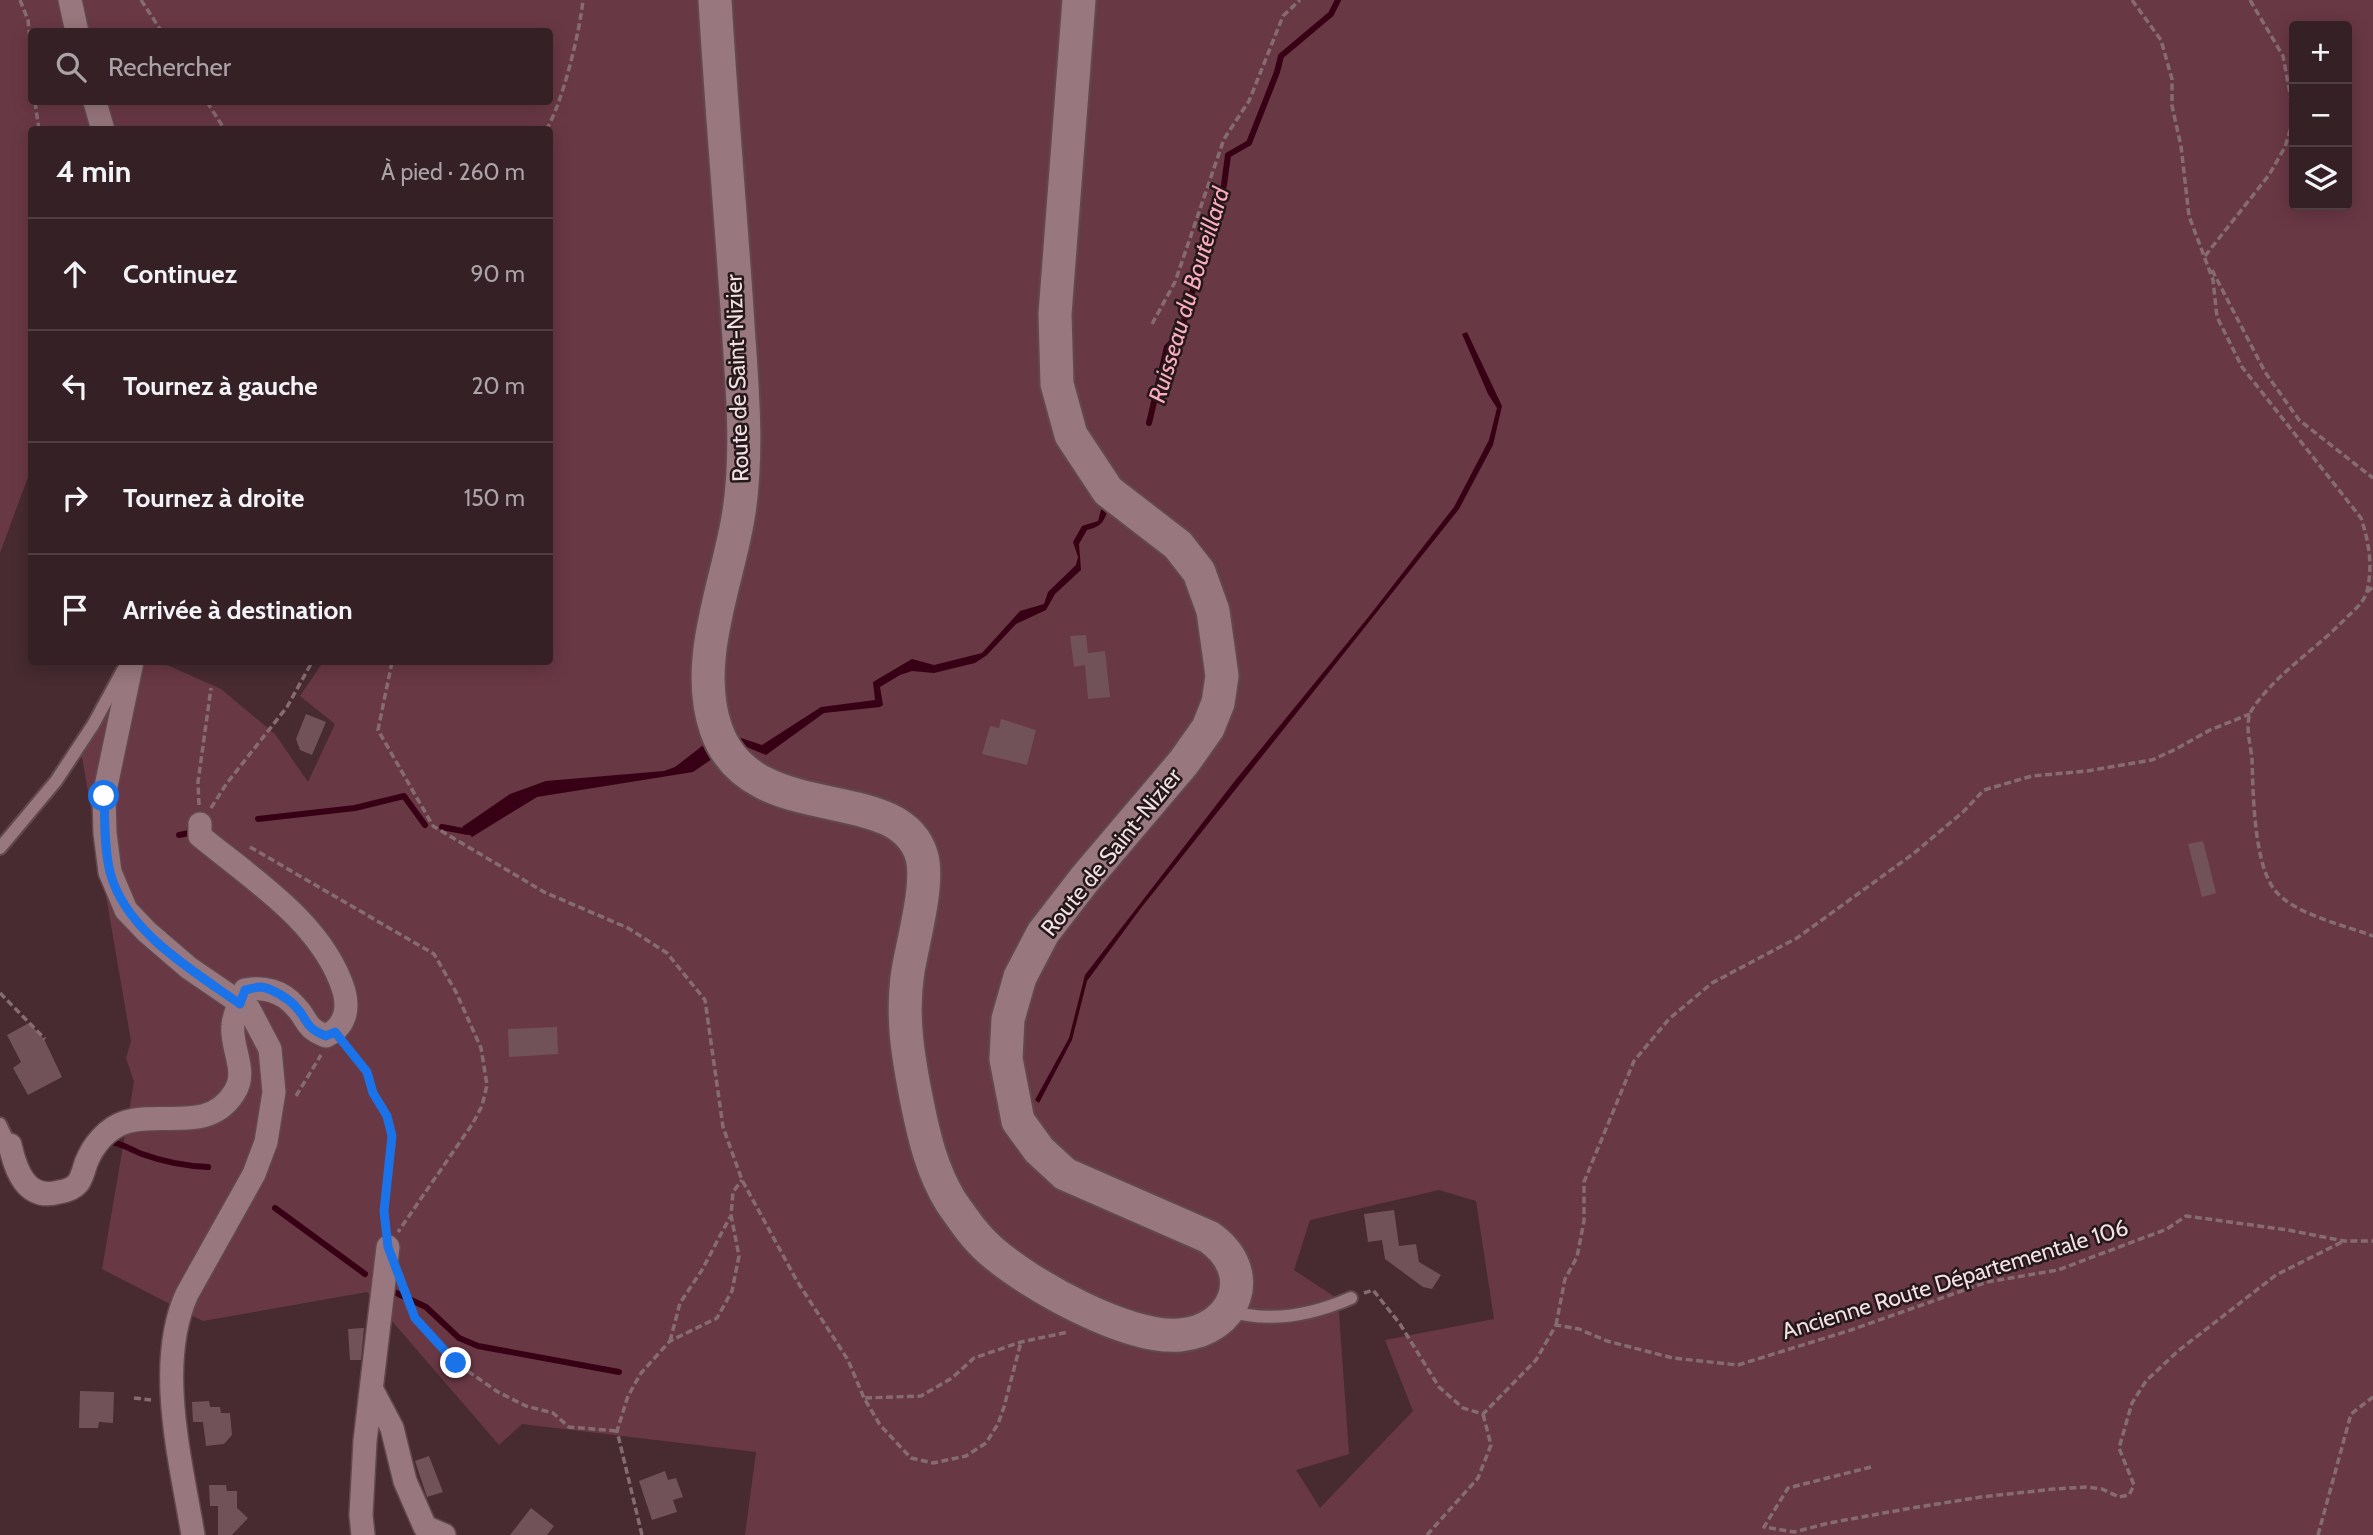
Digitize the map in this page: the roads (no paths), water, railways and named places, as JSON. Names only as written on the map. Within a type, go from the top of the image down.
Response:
[{"type":"main road","name":"Route de Saint-Nizier","points":[[715,0],[744,439],[738,515],[719,595],[707,682],[717,734],[725,748],[752,777],[776,790],[875,813],[897,825],[915,843],[921,856],[923,874],[906,987],[904,1033],[924,1137],[936,1173],[966,1223],[986,1247],[1009,1266],[1038,1284],[1115,1323],[1160,1335],[1194,1332],[1208,1327],[1227,1310],[1233,1301],[1238,1282],[1234,1262],[1222,1246],[1209,1237],[1065,1174],[1039,1150],[1018,1121],[1006,1059],[1008,1019],[1020,977],[1043,933],[1200,740],[1218,703],[1222,676],[1213,611],[1199,572],[1178,545],[1108,491],[1071,435],[1058,384],[1055,314],[1079,0]]},
{"type":"street","points":[[69,0],[77,28]]},
{"type":"street","points":[[96,105],[102,126]]},
{"type":"street","points":[[129,665],[104,796],[110,872],[126,910],[189,968],[249,1009],[270,1049],[273,1105],[266,1142],[254,1174],[187,1294],[180,1309],[174,1335],[173,1406],[193,1535]]},
{"type":"street","points":[[10,1145],[21,1180],[34,1192],[50,1195],[69,1190],[78,1182],[92,1149],[100,1139],[125,1123],[147,1119],[184,1120],[207,1115],[222,1107],[235,1092],[240,1077],[232,1026],[245,990],[267,988],[295,1006],[303,1020],[315,1031],[326,1036],[335,1032],[345,1017],[347,1003],[332,963],[315,937],[269,891],[200,836],[200,824]]},
{"type":"street","points":[[363,1535],[361,1515],[365,1441],[388,1247]]},
{"type":"street","points":[[372,1390],[392,1428],[405,1481],[425,1527],[444,1535]]},
{"type":"lane","points":[[0,848],[56,781],[128,665]]},
{"type":"lane","points":[[0,1124],[10,1145]]},
{"type":"lane","points":[[1227,1310],[1245,1316],[1297,1316],[1324,1310],[1351,1298]]},
{"type":"waterway","name":"Ruisseau du Bouteillard","points":[[1149,423],[1167,347],[1180,334],[1224,185],[1228,155],[1249,143],[1281,56],[1331,14],[1338,0]]},
{"type":"waterway","name":"Ruisseau du Bouteillard","points":[[258,819],[355,808],[404,796],[425,825]]},
{"type":"waterway","name":"Ruisseau du Bouteillard","points":[[442,827],[468,832],[475,828]]},
{"type":"waterway","name":"Ruisseau du Bouteillard","points":[[179,835],[194,832]]},
{"type":"waterway","points":[[106,1141],[166,1161],[208,1167]]},
{"type":"waterway","points":[[275,1208],[365,1274]]},
{"type":"waterway","points":[[390,1290],[426,1307],[459,1338],[478,1346],[619,1372]]}]
